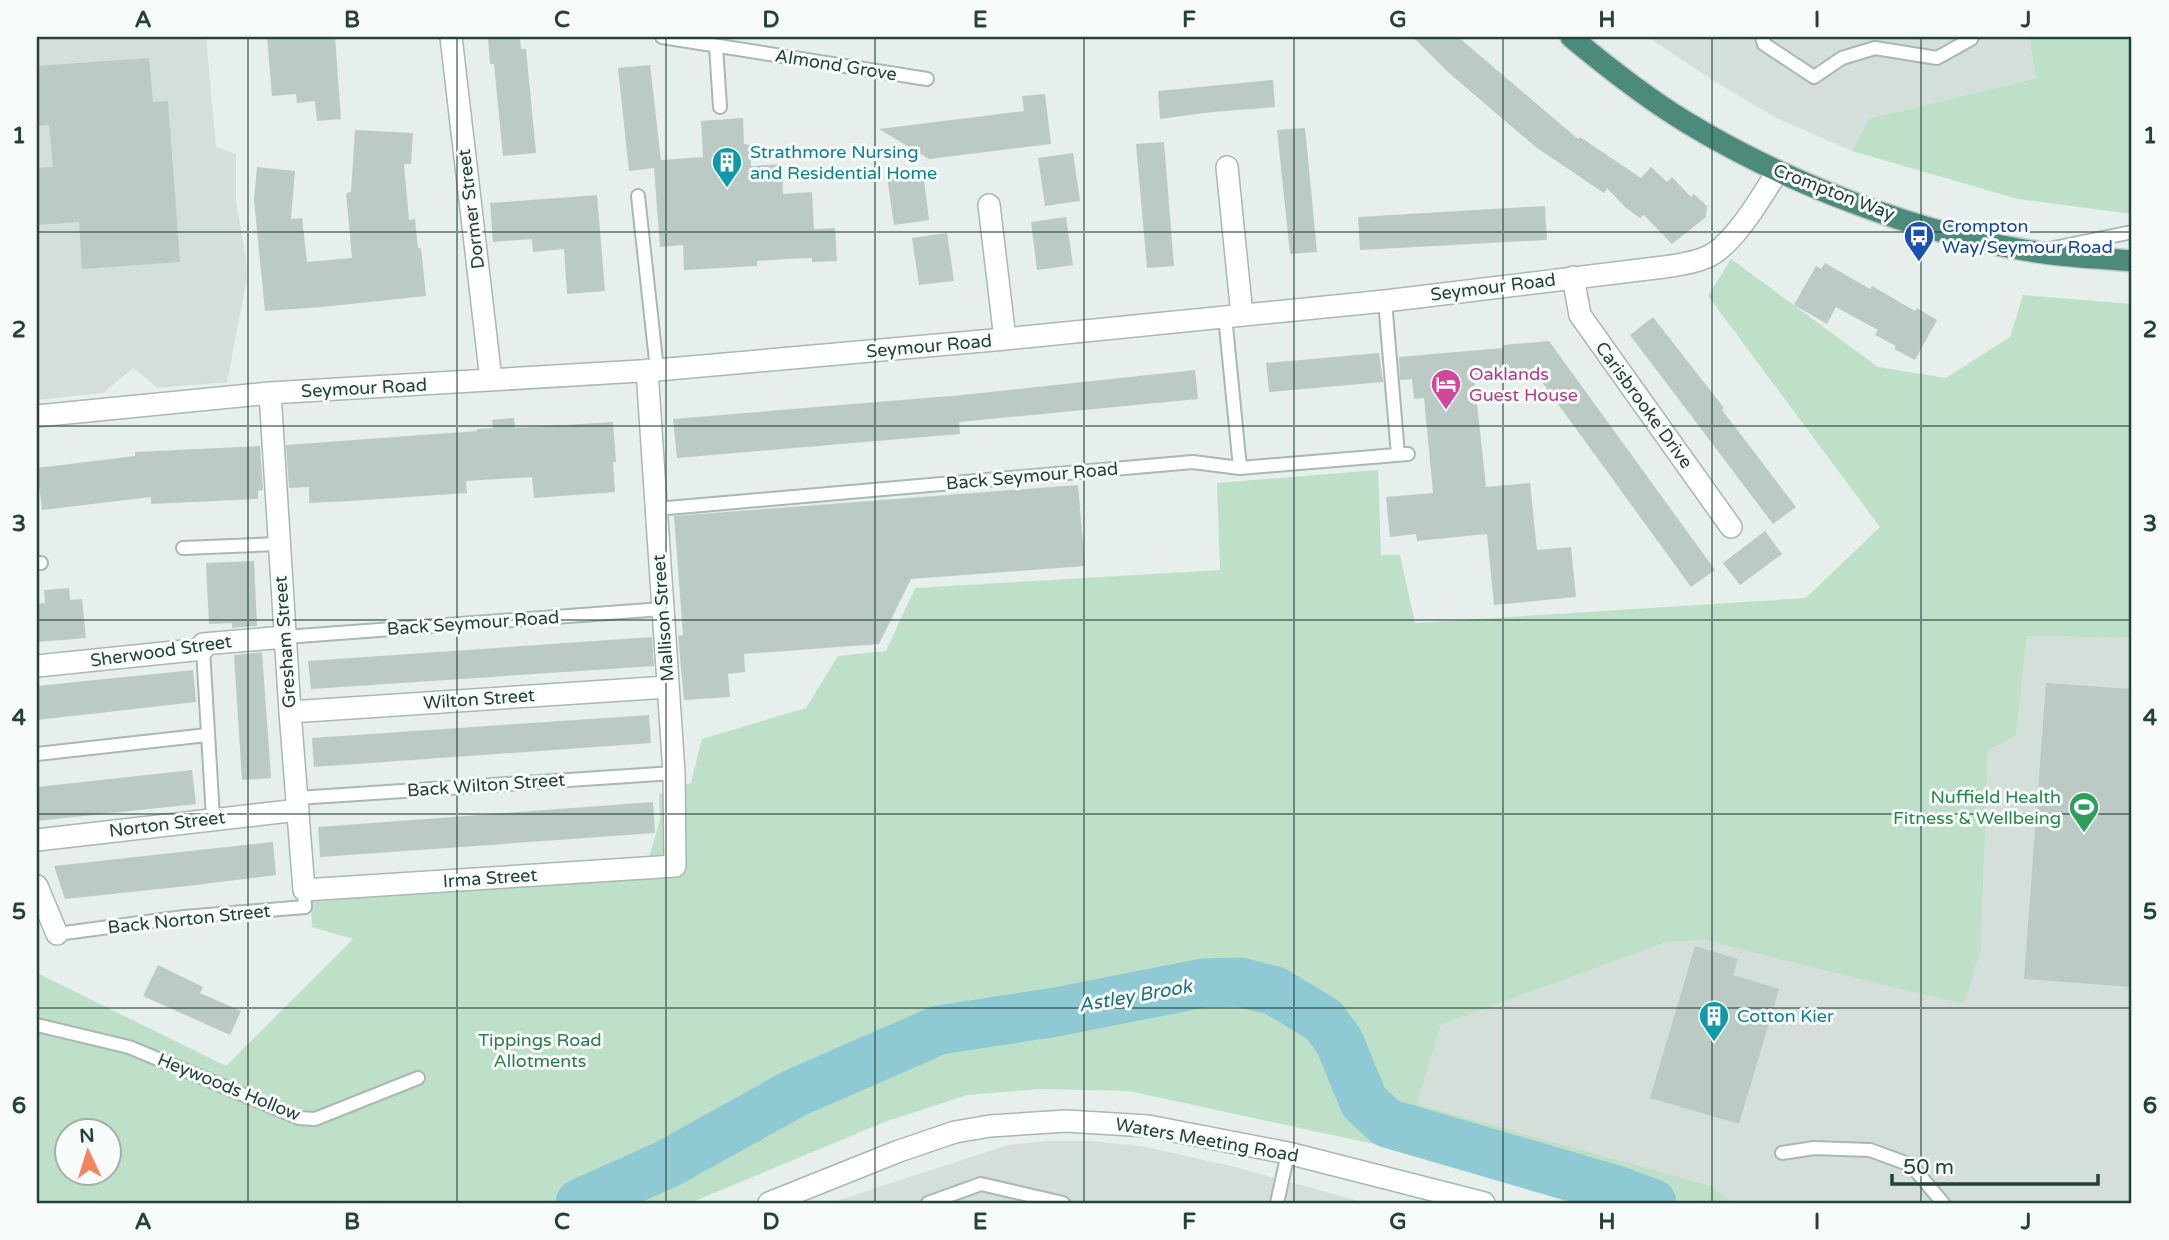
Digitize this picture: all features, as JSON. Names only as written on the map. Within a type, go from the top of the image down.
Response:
[{"type":"highway","name":"Crompton Way","points":[[1570,37],[1685,122],[1777,172],[1888,215],[1964,237],[2037,252],[2132,261]]},
{"type":"street","name":"Dormer Street","points":[[450,37],[491,380]]},
{"type":"street","points":[[1227,167],[1233,315]]},
{"type":"street","name":"Seymour Road","points":[[37,416],[270,393],[652,370],[1005,339],[1385,301],[1664,267],[1707,257],[1720,250],[1757,205],[1777,172]]},
{"type":"street","points":[[989,205],[1005,339]]},
{"type":"street","name":"Carisbrooke Drive","points":[[1573,277],[1580,315],[1731,527]]},
{"type":"street","name":"Mallison Street","points":[[652,370],[656,509],[674,773],[675,866]]},
{"type":"street","name":"Gresham Street","points":[[270,393],[278,544],[304,890]]},
{"type":"street","name":"Sherwood Street","points":[[37,666],[203,649],[203,644],[285,637]]},
{"type":"street","name":"Wilton Street","points":[[290,712],[668,687]]},
{"type":"street","name":"Norton Street","points":[[37,839],[213,818],[297,804]]},
{"type":"street","name":"Irma Street","points":[[304,890],[675,866]]},
{"type":"street","points":[[37,886],[57,934]]},
{"type":"street","name":"Waters Meeting Road","points":[[769,1203],[899,1150],[955,1132],[1053,1121],[1148,1126],[1288,1153],[1484,1203]]},
{"type":"lane","name":"Almond Grove","points":[[662,37],[926,79]]},
{"type":"lane","points":[[1762,37],[1763,44],[1814,77],[1842,58],[1875,48],[1937,58],[1972,37]]},
{"type":"lane","points":[[716,46],[720,107]]},
{"type":"lane","points":[[638,196],[652,370]]},
{"type":"lane","points":[[2037,252],[2132,232]]},
{"type":"lane","name":"Back Seymour Road","points":[[656,509],[1193,462],[1240,468],[1403,454],[1385,301]]},
{"type":"lane","points":[[1233,315],[1240,468]]},
{"type":"lane","points":[[183,548],[278,544]]},
{"type":"lane","name":"Back Seymour Road","points":[[285,637],[662,609]]},
{"type":"lane","points":[[203,649],[213,818]]},
{"type":"lane","points":[[37,754],[207,735]]},
{"type":"lane","name":"Back Wilton Street","points":[[297,804],[674,773]]},
{"type":"lane","name":"Back Norton Street","points":[[57,934],[184,917],[305,907],[304,890]]},
{"type":"lane","name":"Heywoods Hollow","points":[[37,1025],[129,1047],[299,1118],[315,1119],[418,1078]]},
{"type":"lane","points":[[1782,1153],[1814,1149],[1870,1150],[1911,1165],[1943,1203]]},
{"type":"lane","points":[[1277,1203],[1288,1153]]},
{"type":"lane","points":[[928,1203],[981,1184],[1063,1203]]},
{"type":"shaded area","points":[[37,37],[206,37],[216,147],[236,154],[236,201],[246,259],[247,278],[227,382],[158,388],[133,368],[103,393],[37,400]]},
{"type":"shaded area","points":[[1648,37],[2029,37],[2036,78],[1870,119],[1852,151],[1774,117]]},
{"type":"shaded area","points":[[2027,636],[2132,638],[2132,1203],[1733,1203],[1712,1186],[1417,1104],[1441,1025],[1667,942],[1707,940],[1981,948],[1988,749],[2016,736]]},
{"type":"shaded area","points":[[1047,1141],[1092,1141],[1141,1146],[1235,1167],[1366,1203],[830,1203],[1008,1145]]},
{"type":"green space","points":[[2029,37],[2132,37],[2132,214],[2018,199],[1852,151],[1869,119],[2036,78]]},
{"type":"green space","name":"Tippings Road Allotments","points":[[1731,259],[1878,367],[1946,378],[2010,337],[2023,295],[2132,304],[2132,638],[2027,636],[2016,736],[1988,750],[1981,948],[1964,1004],[1707,940],[1667,942],[1441,1025],[1417,1104],[1712,1186],[1733,1203],[1593,1203],[1512,1174],[1129,1091],[1040,1089],[968,1095],[887,1121],[690,1203],[37,1203],[37,973],[226,1066],[353,939],[312,927],[311,878],[649,857],[660,820],[659,794],[691,783],[702,739],[806,708],[838,656],[886,651],[915,588],[1220,570],[1217,483],[1378,470],[1381,555],[1400,555],[1415,623],[1806,598],[1880,527],[1708,296]]},
{"type":"building","points":[[267,37],[335,37],[341,119],[317,121],[315,101],[297,103],[296,94],[272,96]]},
{"type":"building","points":[[488,37],[520,37],[521,49],[526,49],[536,153],[503,156],[494,64],[490,64]]},
{"type":"building","points":[[1413,37],[1458,37],[1578,139],[1580,137],[1641,178],[1651,167],[1667,182],[1672,177],[1691,197],[1694,194],[1707,206],[1706,217],[1672,244],[1644,215],[1640,218],[1626,208],[1607,188],[1604,193],[1537,148],[1449,73]]},
{"type":"building","points":[[149,58],[153,102],[168,101],[180,262],[82,269],[79,222],[37,225],[37,168],[53,167],[49,125],[37,126],[37,66]]},
{"type":"building","points":[[650,65],[661,160],[703,157],[701,121],[743,118],[744,144],[750,145],[751,166],[782,164],[783,194],[812,192],[814,229],[835,228],[837,261],[786,259],[757,261],[757,266],[684,270],[683,245],[660,247],[654,168],[629,171],[618,68]]},
{"type":"building","points":[[1273,80],[1275,107],[1160,119],[1158,91]]},
{"type":"building","points":[[1045,94],[1051,144],[929,159],[879,129],[1024,111],[1022,96]]},
{"type":"building","points":[[1305,128],[1317,252],[1290,254],[1277,130]]},
{"type":"building","points":[[355,130],[413,133],[411,164],[404,164],[409,220],[415,219],[426,296],[265,311],[254,200],[257,167],[295,171],[291,219],[302,218],[307,262],[352,258],[346,193],[351,192]]},
{"type":"building","points":[[1164,142],[1174,266],[1147,268],[1136,144]]},
{"type":"building","points":[[1073,153],[1080,201],[1045,206],[1038,158]]},
{"type":"building","points":[[923,172],[929,220],[894,225],[887,177]]},
{"type":"building","points":[[597,195],[605,291],[567,294],[564,249],[533,252],[532,239],[493,242],[490,203]]},
{"type":"building","points":[[1545,206],[1547,240],[1360,250],[1358,217]]},
{"type":"building","points":[[1066,217],[1073,265],[1037,270],[1031,222]]},
{"type":"building","points":[[947,233],[954,281],[919,285],[912,238]]},
{"type":"building","points":[[1825,263],[1870,289],[1872,286],[1915,311],[1917,308],[1937,320],[1915,360],[1875,335],[1878,330],[1836,307],[1827,324],[1794,305],[1816,266],[1821,269]]},
{"type":"building","points":[[1653,317],[1796,507],[1773,524],[1630,335]]},
{"type":"building","points":[[1549,341],[1715,570],[1691,587],[1534,371],[1474,376],[1486,487],[1530,483],[1537,550],[1571,547],[1576,597],[1494,605],[1487,534],[1417,541],[1416,534],[1390,537],[1386,497],[1433,493],[1424,398],[1414,399],[1412,379],[1400,380],[1399,357]]},
{"type":"building","points":[[1379,353],[1383,382],[1269,392],[1266,363]]},
{"type":"building","points":[[1195,370],[1198,399],[959,422],[960,434],[677,458],[673,419],[962,395]]},
{"type":"building","points":[[514,418],[515,428],[613,422],[615,492],[534,498],[532,477],[466,481],[467,493],[309,503],[309,487],[289,488],[286,445],[477,431],[493,428],[492,420]]},
{"type":"building","points":[[260,446],[263,490],[258,491],[258,499],[151,504],[151,497],[42,510],[37,468],[135,456],[135,452]]},
{"type":"building","points":[[1078,485],[1085,566],[911,579],[879,644],[744,654],[745,672],[728,674],[730,697],[684,700],[678,636],[683,635],[674,516]]},
{"type":"building","points":[[1765,531],[1782,554],[1740,585],[1723,563]]},
{"type":"building","points":[[254,561],[257,626],[232,628],[232,623],[209,624],[206,563]]},
{"type":"building","points":[[69,588],[70,600],[82,599],[86,638],[37,642],[37,604],[45,603],[44,590]]},
{"type":"building","points":[[652,637],[654,666],[311,689],[308,661]]},
{"type":"building","points":[[262,652],[271,778],[242,780],[234,655]]},
{"type":"building","points":[[193,670],[196,702],[37,720],[37,686]]},
{"type":"building","name":"Nuffield Health Fitness & Wellbeing","points":[[2046,683],[2132,689],[2132,987],[2024,979]]},
{"type":"building","points":[[649,715],[651,743],[314,767],[312,738]]},
{"type":"building","points":[[192,770],[196,804],[37,821],[37,787]]},
{"type":"building","points":[[653,802],[655,833],[320,857],[318,827]]},
{"type":"building","points":[[273,842],[276,875],[187,886],[65,899],[54,866]]},
{"type":"building","name":"Cotton Kier","points":[[1695,946],[1738,959],[1733,975],[1779,989],[1739,1124],[1650,1098]]},
{"type":"building","points":[[158,965],[203,987],[200,993],[241,1011],[230,1035],[143,996]]},
{"type":"waterway","name":"Astley Brook","points":[[580,1203],[667,1164],[795,1093],[939,1030],[1056,1012],[1203,983],[1240,982],[1275,991],[1323,1020],[1339,1041],[1364,1102],[1387,1123],[1613,1189],[1652,1203]]},
{"type":"place","name":"Strathmore Nursing and Residential Home","points":[[727,189]]},
{"type":"place","name":"Crompton Way/Seymour Road","points":[[1919,263]]},
{"type":"place","name":"Oaklands Guest House","points":[[1446,411]]},
{"type":"place","name":"Nuffield Health Fitness & Wellbeing","points":[[2084,834]]},
{"type":"place","name":"Cotton Kier","points":[[1714,1043]]}]
